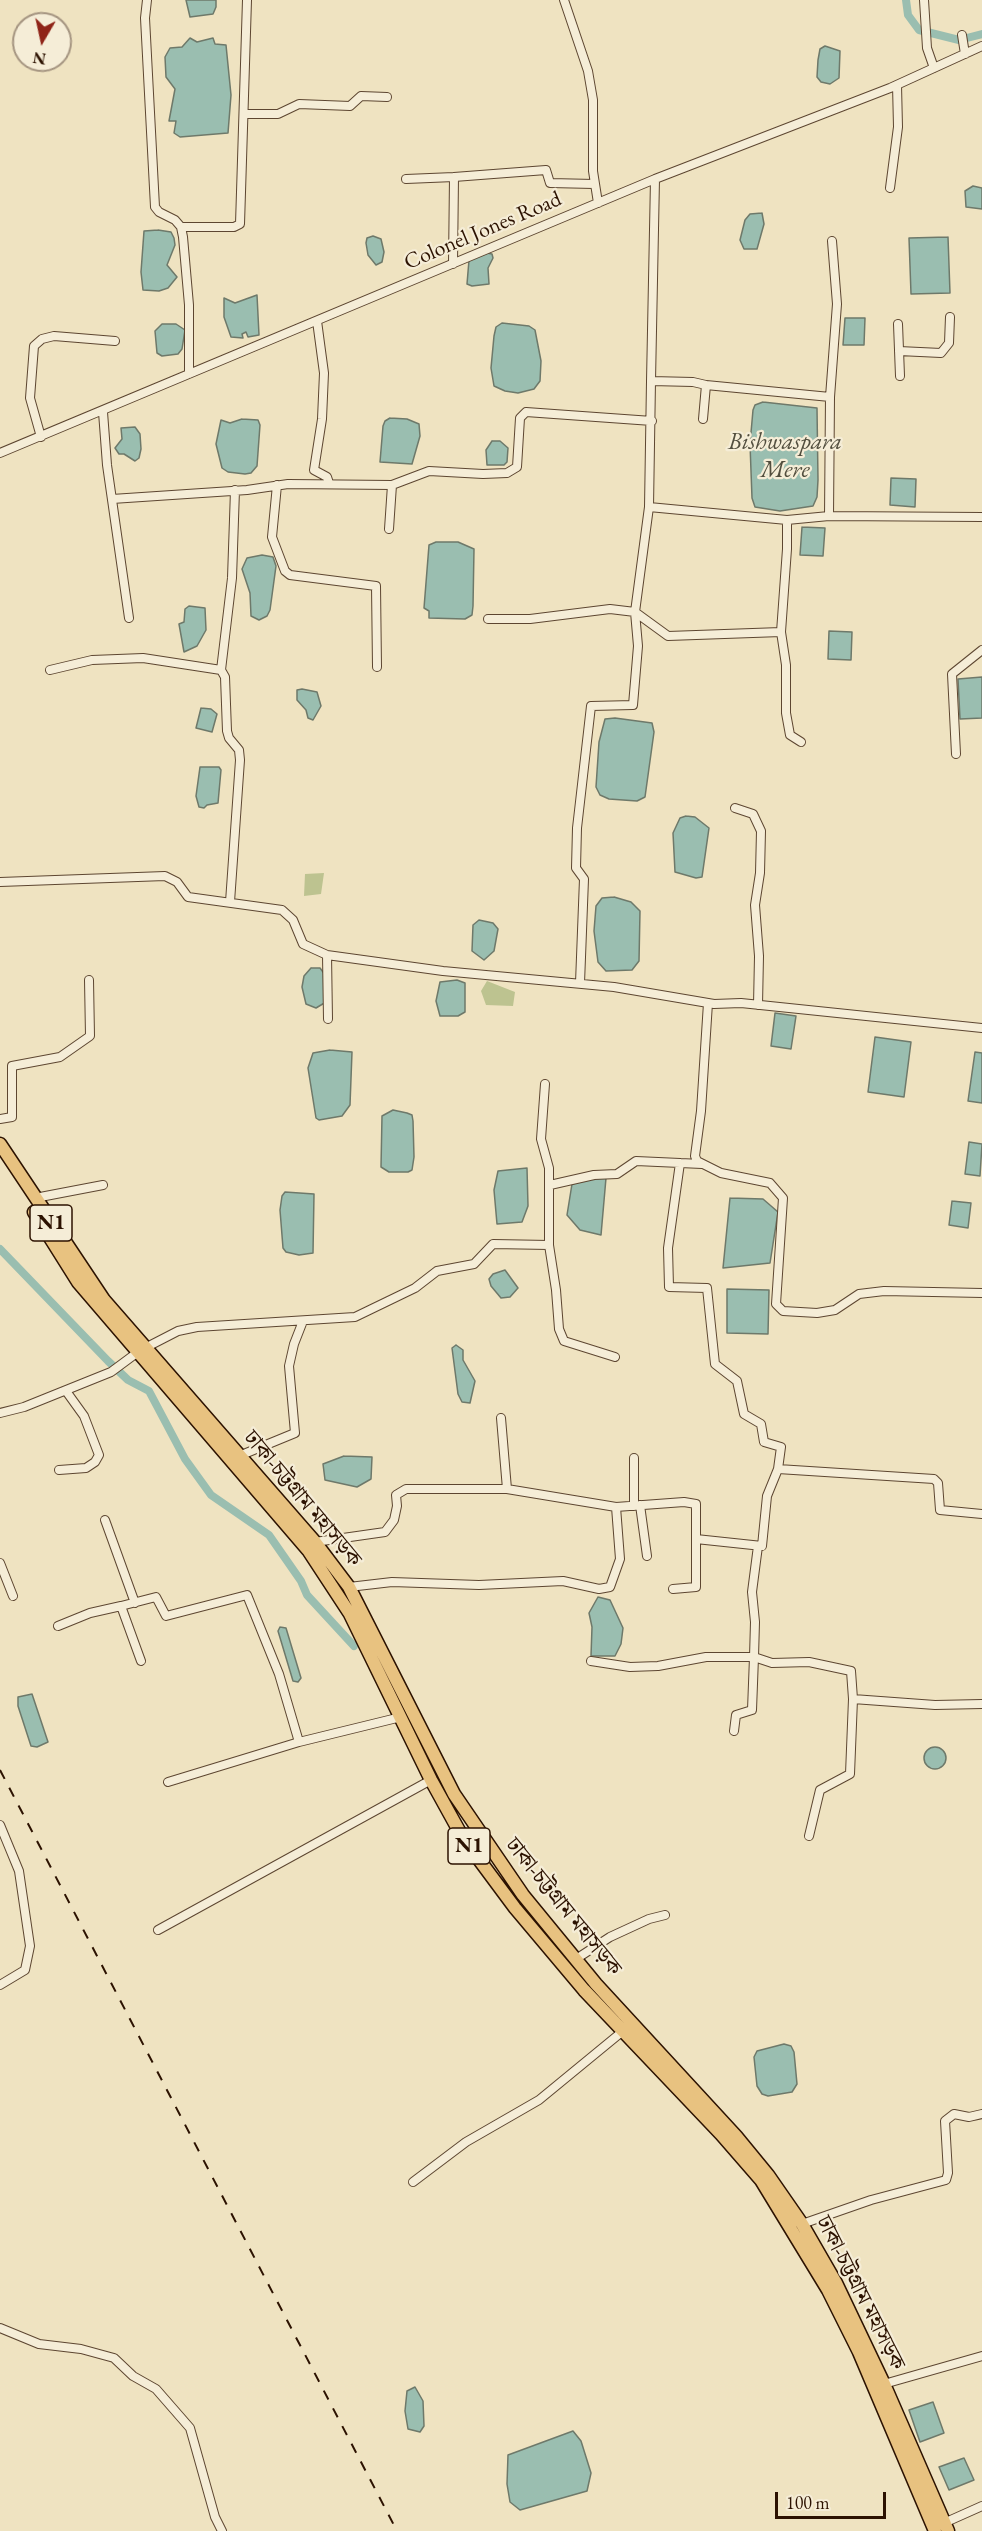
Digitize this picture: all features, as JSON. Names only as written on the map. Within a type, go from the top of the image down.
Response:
[{"type":"highway","name":"ঢাকা-চট্টগ্রাম মহাসড়ক","points":[[0,1144],[37,1206]]},
{"type":"highway","name":"ঢাকা-চট্টগ্রাম মহাসড়ক","points":[[0,1159],[37,1206],[141,1350],[308,1550],[350,1614],[431,1780],[463,1838],[515,1908],[584,1990],[761,2180],[794,2230],[828,2290],[943,2528]]},
{"type":"highway","name":"ঢাকা-চট্টগ্রাম মহাসড়ক","points":[[141,1350],[315,1542],[349,1587],[454,1794],[523,1895],[596,1984],[736,2136],[768,2175],[802,2224],[836,2283],[884,2384],[943,2528]]},
{"type":"street","points":[[147,0],[145,18],[155,207],[159,212],[175,220],[181,227],[189,305],[189,374]]},
{"type":"street","points":[[181,227],[234,227],[240,224],[247,0]]},
{"type":"street","points":[[564,0],[588,71],[593,100],[594,184],[598,203]]},
{"type":"street","points":[[924,0],[927,48],[934,68]]},
{"type":"street","points":[[962,36],[964,51]]},
{"type":"street","name":"Colonel Jones Road","points":[[0,453],[104,412],[189,374],[655,179],[897,85],[964,51],[982,46]]},
{"type":"street","points":[[890,188],[898,127],[897,85]]},
{"type":"street","points":[[244,114],[278,114],[299,104],[350,106],[361,96],[387,97]]},
{"type":"street","points":[[406,179],[546,170],[550,183],[594,184]]},
{"type":"street","points":[[453,264],[454,177]]},
{"type":"street","points":[[580,983],[584,879],[576,868],[577,838],[591,706],[633,705],[638,646],[634,612],[649,507],[655,179]]},
{"type":"street","points":[[829,516],[830,397],[837,304],[832,241]]},
{"type":"street","points":[[899,351],[941,353],[949,343],[950,317]]},
{"type":"street","points":[[317,321],[324,373],[322,419],[314,470],[327,477],[329,483]]},
{"type":"street","points":[[898,324],[900,376]]},
{"type":"street","points":[[40,437],[30,398],[34,346],[42,339],[54,336],[115,341]]},
{"type":"street","points":[[651,381],[693,382],[830,397]]},
{"type":"street","points":[[703,419],[706,385]]},
{"type":"street","points":[[104,412],[112,499],[129,618]]},
{"type":"street","points":[[112,499],[277,485],[329,483],[392,485],[429,471],[507,473],[517,466],[520,418],[526,412],[652,421]]},
{"type":"street","points":[[277,485],[272,537],[285,571],[290,575],[376,586],[377,667]]},
{"type":"street","points":[[389,529],[392,485]]},
{"type":"street","points":[[230,902],[240,760],[239,750],[229,738],[227,731],[225,677],[221,670],[232,578],[235,490]]},
{"type":"street","points":[[649,507],[787,520],[829,516],[982,517]]},
{"type":"street","points":[[787,520],[781,632],[786,664],[788,732],[792,739],[801,742]]},
{"type":"street","points":[[488,619],[530,619],[610,609],[634,612],[668,636],[781,632]]},
{"type":"street","points":[[956,754],[952,674],[982,650]]},
{"type":"street","points":[[50,670],[92,660],[143,658],[221,670]]},
{"type":"street","points":[[735,808],[753,814],[761,831],[760,873],[755,905],[759,956],[758,1005]]},
{"type":"street","points":[[0,882],[165,876],[177,882],[188,897],[282,910],[293,920],[303,944],[327,955],[442,971],[580,983],[708,1004],[758,1005],[982,1028]]},
{"type":"street","points":[[327,955],[328,1018]]},
{"type":"street","points":[[0,1119],[12,1116],[12,1066],[60,1057],[90,1036],[89,980]]},
{"type":"street","points":[[708,1004],[701,1111],[695,1156],[697,1161],[721,1173],[770,1183],[783,1198],[776,1304],[783,1311],[818,1313],[835,1310],[859,1294],[884,1291],[982,1293]]},
{"type":"street","points":[[545,1084],[541,1139],[544,1152],[548,1156],[549,1245],[559,1329],[564,1341],[615,1358]]},
{"type":"street","points":[[550,1185],[594,1175],[617,1174],[636,1161],[703,1164]]},
{"type":"street","points":[[680,1163],[668,1248],[669,1287],[707,1288],[715,1364],[737,1381],[744,1414],[761,1424],[765,1444],[781,1447],[778,1469],[767,1496],[762,1546],[696,1539]]},
{"type":"street","points":[[37,1206],[103,1185]]},
{"type":"street","points":[[0,1413],[66,1391],[112,1372],[141,1350],[178,1331],[197,1327],[354,1317],[415,1288],[437,1271],[474,1264],[493,1244],[549,1245]]},
{"type":"street","points":[[239,1456],[295,1433],[289,1366],[303,1321]]},
{"type":"street","points":[[59,1470],[86,1468],[95,1462],[99,1455],[84,1416],[66,1391]]},
{"type":"street","points":[[501,1418],[507,1489]]},
{"type":"street","points":[[634,1458],[637,1505],[646,1556]]},
{"type":"street","points":[[778,1469],[798,1473],[822,1471],[853,1476],[934,1479],[938,1484],[940,1510],[982,1514]]},
{"type":"street","points":[[315,1542],[385,1532],[394,1520],[398,1506],[396,1495],[406,1489],[507,1489],[616,1507],[692,1502],[696,1504],[696,1587],[673,1589]]},
{"type":"street","points":[[349,1587],[392,1582],[479,1585],[563,1581],[599,1589],[610,1587],[620,1559],[616,1507]]},
{"type":"street","points":[[105,1520],[135,1603]]},
{"type":"street","points":[[734,1731],[736,1714],[752,1710],[756,1622],[752,1592],[758,1546]]},
{"type":"street","points":[[0,1563],[13,1596]]},
{"type":"street","points":[[58,1626],[90,1613],[156,1597],[166,1616],[247,1595],[279,1674],[300,1742]]},
{"type":"street","points":[[121,1606],[141,1661]]},
{"type":"street","points":[[591,1661],[630,1667],[658,1666],[706,1658],[754,1657],[772,1663],[810,1662],[851,1671],[853,1699],[850,1774],[820,1790],[808,1836]]},
{"type":"street","points":[[853,1699],[935,1705],[982,1704]]},
{"type":"street","points":[[168,1782],[300,1742],[400,1718]]},
{"type":"street","points":[[158,1930],[431,1780]]},
{"type":"street","points":[[0,1825],[20,1871],[30,1946],[25,1970],[0,1985]]},
{"type":"street","points":[[576,1959],[610,1937],[649,1919],[665,1915]]},
{"type":"street","points":[[584,1990],[596,1984]]},
{"type":"street","points":[[413,2182],[466,2142],[539,2100],[623,2031]]},
{"type":"street","points":[[802,2224],[871,2200],[946,2180],[948,2173],[945,2121],[954,2115],[969,2117],[982,2114]]},
{"type":"street","points":[[0,2328],[39,2344],[81,2349],[114,2358],[133,2376],[156,2389],[190,2428],[215,2517],[222,2531]]},
{"type":"street","points":[[884,2384],[982,2356]]},
{"type":"street","points":[[943,2528],[981,2506]]},
{"type":"green space","points":[[324,873],[321,894],[304,896],[305,874]]},
{"type":"green space","points":[[487,981],[515,992],[513,1006],[486,1005],[481,991]]},
{"type":"water","points":[[186,0],[216,0],[216,7],[213,14],[190,17]]},
{"type":"water","points":[[190,38],[197,42],[213,38],[215,44],[226,45],[231,95],[228,133],[180,137],[174,133],[176,121],[169,121],[175,89],[166,77],[165,57],[170,48],[182,47]]},
{"type":"water","points":[[825,46],[840,51],[839,78],[830,84],[821,82],[817,77],[820,49]]},
{"type":"water","points":[[973,186],[982,188],[982,209],[966,207],[965,191]]},
{"type":"water","points":[[762,213],[764,224],[757,249],[744,249],[740,240],[745,220],[750,214]]},
{"type":"water","points":[[144,231],[171,232],[174,238],[175,245],[167,265],[177,277],[168,288],[159,291],[143,290],[141,272]]},
{"type":"water","points":[[373,236],[381,239],[384,252],[382,262],[376,265],[368,255],[366,243],[367,238]]},
{"type":"water","points":[[948,237],[950,293],[911,294],[909,238]]},
{"type":"water","points":[[487,253],[492,254],[493,258],[488,268],[489,284],[472,286],[467,284],[469,260]]},
{"type":"water","points":[[257,295],[259,335],[248,337],[246,332],[242,334],[243,338],[231,337],[224,317],[224,298],[235,303]]},
{"type":"water","points":[[845,318],[865,318],[864,345],[843,345]]},
{"type":"water","points":[[502,323],[529,326],[535,330],[541,361],[540,381],[534,389],[518,393],[494,386],[491,368],[494,336],[496,327]]},
{"type":"water","points":[[162,324],[176,324],[185,330],[182,349],[178,354],[162,356],[157,353],[155,331]]},
{"type":"water","name":"Bishwaspara Mere","points":[[763,402],[817,408],[818,480],[817,497],[813,506],[780,511],[755,507],[752,498],[750,444],[753,410],[755,405]]},
{"type":"water","points":[[390,418],[407,419],[419,424],[420,436],[412,464],[380,462],[383,426]]},
{"type":"water","points":[[242,419],[258,420],[260,425],[257,466],[251,473],[245,474],[228,472],[222,468],[216,444],[221,420],[230,423]]},
{"type":"water","points":[[135,427],[140,434],[141,449],[139,458],[135,461],[124,454],[119,454],[115,448],[122,439],[121,428]]},
{"type":"water","points":[[492,441],[500,441],[508,448],[507,462],[504,465],[487,465],[486,450]]},
{"type":"water","points":[[891,478],[916,479],[915,507],[890,505]]},
{"type":"water","points":[[802,527],[825,528],[823,556],[800,555]]},
{"type":"water","points":[[436,542],[458,542],[474,549],[472,615],[465,619],[429,618],[429,611],[424,608],[429,545]]},
{"type":"water","points":[[262,555],[273,557],[276,566],[270,610],[267,616],[259,620],[251,616],[250,593],[242,569],[247,558]]},
{"type":"water","points":[[189,606],[205,608],[206,630],[197,646],[184,652],[179,624],[184,622],[185,609]]},
{"type":"water","points":[[829,631],[852,632],[851,660],[828,659]]},
{"type":"water","points":[[982,677],[982,718],[960,719],[958,679]]},
{"type":"water","points":[[297,690],[317,692],[321,706],[313,720],[308,718],[306,710],[297,700]]},
{"type":"water","points":[[201,708],[211,709],[217,714],[212,732],[196,728]]},
{"type":"water","points":[[615,718],[652,723],[654,732],[645,797],[637,801],[609,799],[600,795],[596,787],[599,742],[605,719]]},
{"type":"water","points":[[200,767],[219,767],[221,770],[218,803],[207,805],[204,808],[199,807],[196,796]]},
{"type":"water","points":[[695,817],[709,828],[702,877],[696,878],[675,872],[673,833],[680,818]]},
{"type":"water","points":[[614,897],[631,902],[640,911],[639,961],[632,970],[606,971],[598,962],[594,931],[596,906],[602,898]]},
{"type":"water","points":[[479,920],[493,923],[498,929],[494,951],[484,960],[472,951],[473,925]]},
{"type":"water","points":[[311,968],[320,968],[326,976],[326,1002],[316,1008],[306,1004],[302,987],[304,976]]},
{"type":"water","points":[[457,980],[465,983],[465,1012],[458,1016],[440,1016],[436,1001],[440,982]]},
{"type":"water","points":[[775,1013],[796,1016],[791,1049],[771,1046]]},
{"type":"water","points":[[875,1037],[911,1042],[904,1097],[868,1092]]},
{"type":"water","points":[[330,1050],[352,1052],[350,1105],[342,1116],[319,1120],[316,1118],[308,1068],[313,1053]]},
{"type":"water","points":[[975,1052],[982,1053],[982,1103],[968,1101]]},
{"type":"water","points":[[393,1110],[412,1115],[414,1157],[412,1170],[408,1172],[389,1172],[381,1167],[382,1116]]},
{"type":"water","points":[[969,1142],[982,1144],[980,1176],[965,1174]]},
{"type":"water","points":[[527,1168],[528,1206],[522,1222],[497,1224],[494,1190],[498,1171]]},
{"type":"water","points":[[599,1176],[606,1178],[601,1235],[580,1230],[567,1215],[572,1184]]},
{"type":"water","points":[[285,1192],[314,1194],[313,1253],[299,1255],[286,1252],[283,1248],[280,1210],[282,1196]]},
{"type":"water","points":[[730,1198],[763,1199],[778,1212],[770,1263],[723,1268]]},
{"type":"water","points":[[952,1201],[971,1203],[968,1228],[949,1225]]},
{"type":"water","points":[[505,1270],[518,1288],[510,1297],[501,1298],[491,1286],[489,1279],[493,1274]]},
{"type":"water","points":[[727,1289],[769,1290],[768,1334],[727,1333]]},
{"type":"water","points":[[456,1345],[463,1350],[463,1360],[475,1381],[470,1403],[462,1402],[458,1394],[452,1348]]},
{"type":"water","points":[[344,1456],[372,1457],[371,1479],[357,1487],[325,1480],[323,1464]]},
{"type":"water","points":[[598,1597],[610,1600],[623,1628],[621,1644],[615,1656],[591,1656],[592,1627],[589,1613]]},
{"type":"water","points":[[280,1627],[286,1628],[301,1678],[298,1682],[293,1681],[278,1631]]},
{"type":"water","points":[[32,1694],[48,1742],[37,1747],[31,1746],[18,1706],[18,1697]]},
{"type":"water","points":[[935,1747],[943,1750],[946,1758],[943,1766],[935,1769],[927,1766],[924,1758],[927,1750]]},
{"type":"water","points":[[784,2044],[791,2046],[794,2052],[797,2084],[792,2092],[768,2096],[762,2094],[757,2086],[754,2057],[757,2051]]},
{"type":"water","points":[[415,2387],[423,2401],[424,2426],[420,2432],[408,2429],[405,2411],[407,2391]]},
{"type":"water","points":[[933,2402],[944,2433],[920,2442],[909,2410]]},
{"type":"water","points":[[573,2431],[581,2441],[591,2473],[587,2491],[520,2510],[510,2502],[507,2484],[508,2455]]},
{"type":"water","points":[[964,2458],[974,2480],[949,2490],[939,2467]]},
{"type":"waterway","points":[[906,0],[908,15],[919,30],[959,40],[982,34]]},
{"type":"waterway","points":[[0,1249],[108,1361],[128,1380],[149,1391],[185,1459],[211,1495],[269,1535],[301,1581],[307,1595],[354,1646]]},
{"type":"railway","points":[[0,1770],[397,2531]]}]
